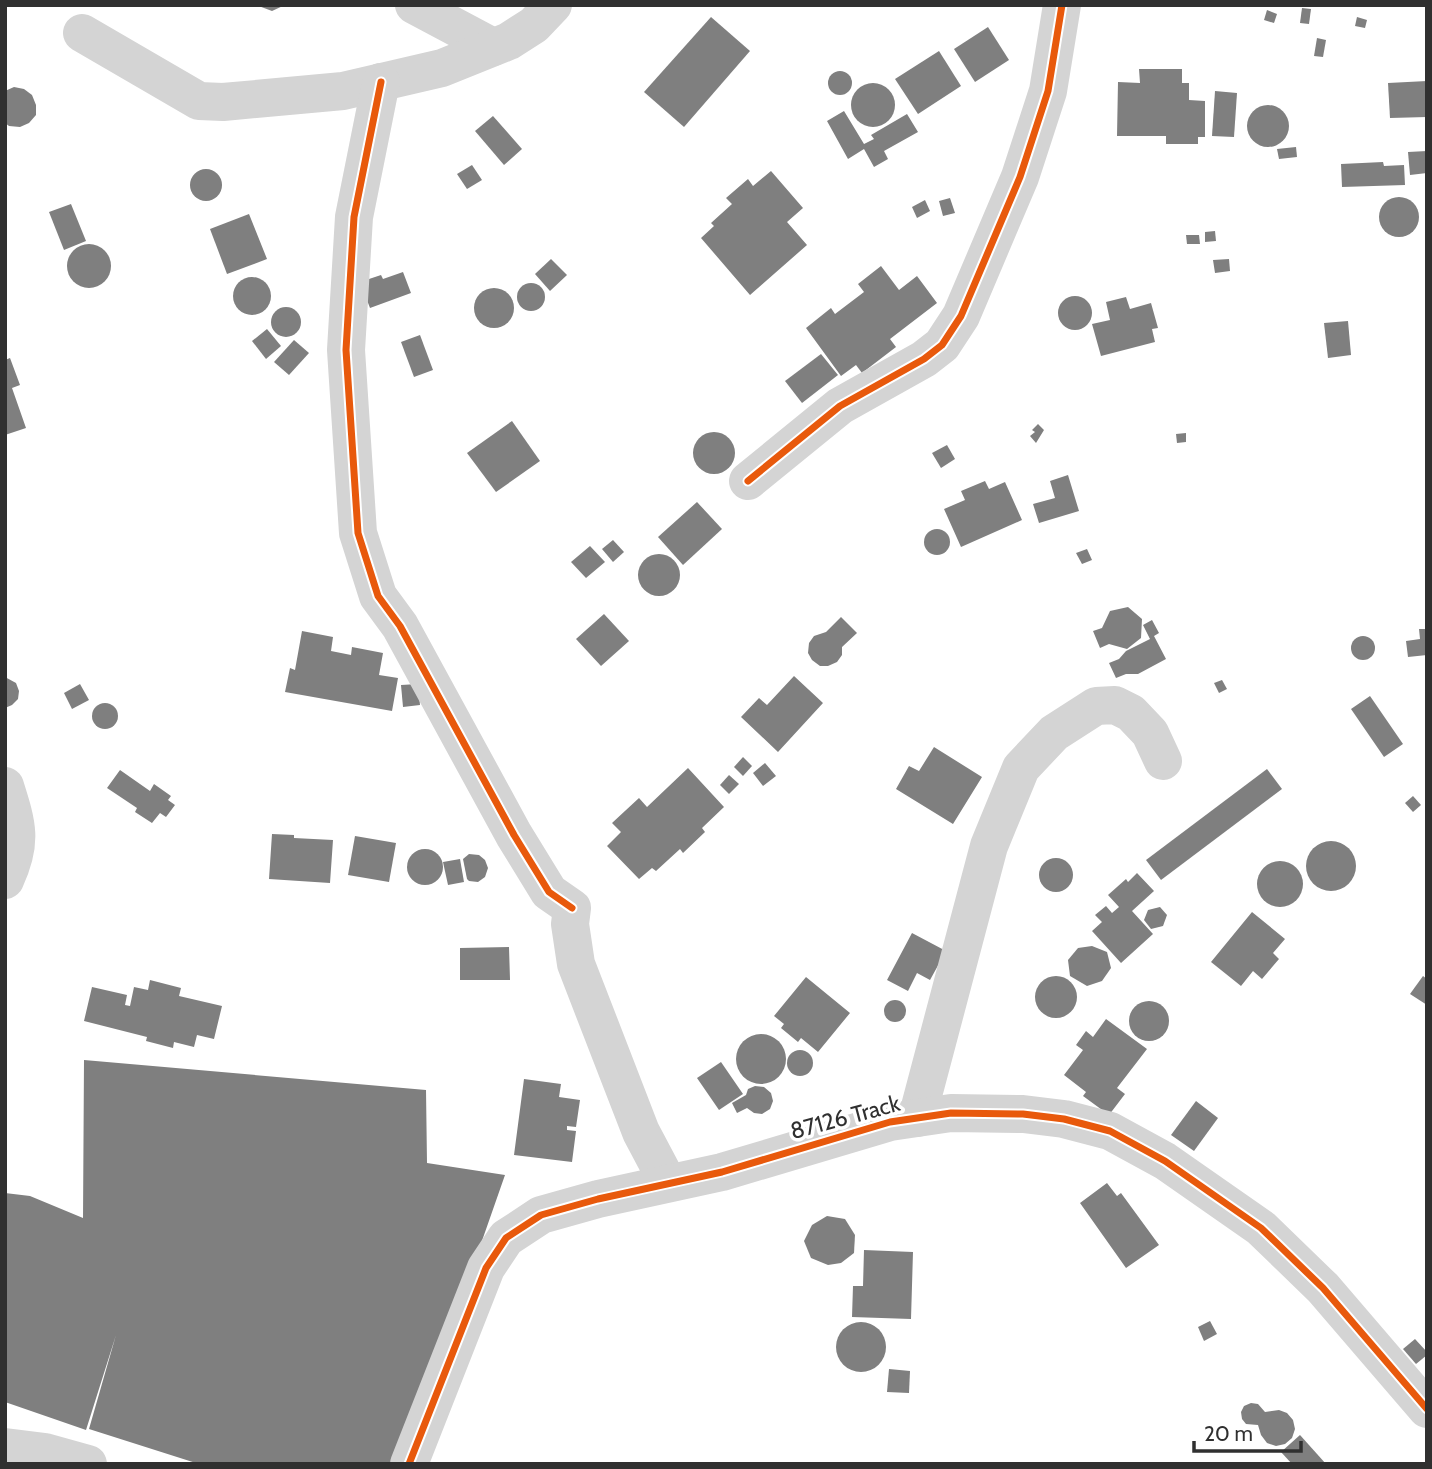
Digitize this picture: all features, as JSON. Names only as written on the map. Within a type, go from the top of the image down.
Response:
[{"type":"street","points":[[414,5],[492,47]]},
{"type":"street","points":[[82,33],[199,101],[223,102],[330,92],[442,68],[509,41],[534,25],[553,5]]},
{"type":"street","points":[[748,481],[840,406],[924,359],[942,345],[961,316],[1020,177],[1048,91],[1062,5]]},
{"type":"street","points":[[381,82],[354,217],[346,350],[358,533],[378,596],[400,626],[513,835],[549,892],[572,908],[570,924],[576,964],[641,1132],[668,1183]]},
{"type":"street","points":[[917,1118],[989,846],[1021,768],[1054,733],[1096,706],[1115,705],[1131,713],[1150,733],[1163,761]]},
{"type":"street","points":[[5,786],[14,815],[18,842],[5,880]]},
{"type":"street","name":"87126 Track","points":[[409,1464],[486,1268],[506,1238],[541,1215],[722,1172],[890,1122],[951,1113],[1023,1114],[1064,1119],[1110,1131],[1165,1161],[1261,1228],[1323,1289],[1427,1409]]},
{"type":"street","points":[[5,1419],[45,1452]]},
{"type":"street","points":[[5,1447],[45,1452],[88,1464]]},
{"type":"building","points":[[256,5],[285,5],[272,11]]},
{"type":"building","points":[[1302,8],[1311,9],[1309,24],[1300,23]]},
{"type":"building","points":[[1267,10],[1277,14],[1274,23],[1264,20]]},
{"type":"building","points":[[711,17],[750,51],[684,127],[644,92]]},
{"type":"building","points":[[1357,17],[1367,20],[1365,28],[1355,26]]},
{"type":"building","points":[[988,27],[1009,60],[975,82],[954,49]]},
{"type":"building","points":[[1317,38],[1326,40],[1323,57],[1314,56]]},
{"type":"building","points":[[939,51],[961,86],[918,114],[895,79]]},
{"type":"building","points":[[1139,69],[1182,69],[1182,83],[1189,83],[1189,100],[1205,101],[1205,137],[1198,137],[1198,144],[1166,144],[1166,136],[1117,136],[1118,82],[1140,83]]},
{"type":"building","points":[[840,71],[851,78],[852,83],[845,94],[840,95],[829,88],[828,83],[835,72]]},
{"type":"building","points":[[1427,81],[1427,117],[1390,118],[1388,83]]},
{"type":"building","points":[[873,83],[889,89],[895,105],[889,121],[873,127],[857,121],[851,105],[857,89]]},
{"type":"building","points":[[14,87],[24,89],[32,95],[36,105],[36,115],[29,123],[20,127],[5,123],[5,91]]},
{"type":"building","points":[[1215,91],[1237,93],[1234,137],[1212,136]]},
{"type":"building","points":[[1268,105],[1283,111],[1289,126],[1283,141],[1268,147],[1253,141],[1247,126],[1253,111]]},
{"type":"building","points":[[844,111],[864,144],[874,139],[871,135],[907,114],[918,132],[884,151],[888,159],[874,167],[864,149],[848,159],[827,121]]},
{"type":"building","points":[[493,116],[522,149],[504,165],[475,131]]},
{"type":"building","points":[[1296,147],[1297,157],[1279,159],[1277,149]]},
{"type":"building","points":[[1427,151],[1427,173],[1410,175],[1408,152]]},
{"type":"building","points":[[1383,162],[1384,166],[1404,165],[1405,185],[1342,187],[1341,164]]},
{"type":"building","points":[[472,165],[482,180],[467,189],[457,174]]},
{"type":"building","points":[[206,169],[217,174],[222,185],[217,196],[206,201],[195,196],[190,185],[195,174]]},
{"type":"building","points":[[771,171],[803,208],[787,222],[807,245],[750,295],[701,238],[714,226],[711,223],[732,204],[726,198],[748,179],[753,186]]},
{"type":"building","points":[[1399,197],[1407,198],[1413,203],[1418,209],[1418,225],[1413,231],[1407,236],[1399,237],[1391,236],[1385,231],[1380,225],[1379,217],[1380,209],[1385,203],[1391,198]]},
{"type":"building","points":[[950,198],[955,213],[943,216],[939,201]]},
{"type":"building","points":[[925,200],[930,211],[917,218],[912,207]]},
{"type":"building","points":[[71,204],[86,241],[64,250],[49,212]]},
{"type":"building","points":[[249,214],[267,259],[227,274],[210,229]]},
{"type":"building","points":[[1215,231],[1216,241],[1205,242],[1205,232]]},
{"type":"building","points":[[1186,235],[1199,235],[1200,244],[1187,244]]},
{"type":"building","points":[[89,244],[104,251],[111,266],[104,281],[89,288],[74,281],[67,266],[74,251]]},
{"type":"building","points":[[551,259],[567,275],[550,291],[535,274]]},
{"type":"building","points":[[1229,259],[1230,271],[1215,273],[1213,260]]},
{"type":"building","points":[[881,266],[899,290],[917,276],[937,303],[890,339],[896,347],[862,373],[856,365],[841,376],[806,328],[831,308],[835,314],[864,292],[858,284]]},
{"type":"building","points":[[403,272],[411,293],[370,308],[360,282],[381,275],[383,279]]},
{"type":"building","points":[[252,277],[265,283],[271,296],[265,309],[252,315],[239,309],[233,296],[239,283]]},
{"type":"building","points":[[531,283],[541,287],[545,297],[541,307],[531,311],[521,307],[517,297],[521,287]]},
{"type":"building","points":[[494,288],[502,289],[508,294],[513,300],[513,316],[508,322],[502,327],[494,328],[486,327],[480,322],[475,316],[474,308],[475,300],[480,294],[486,289]]},
{"type":"building","points":[[1075,296],[1087,301],[1092,313],[1087,325],[1075,330],[1063,325],[1058,313],[1063,301]]},
{"type":"building","points":[[1126,297],[1130,309],[1151,303],[1158,328],[1152,329],[1155,342],[1101,356],[1092,324],[1110,320],[1106,302]]},
{"type":"building","points":[[286,307],[297,311],[301,322],[297,333],[286,337],[275,333],[271,322],[275,311]]},
{"type":"building","points":[[1348,321],[1351,355],[1328,358],[1324,323]]},
{"type":"building","points":[[267,329],[281,346],[266,359],[252,341]]},
{"type":"building","points":[[420,335],[433,370],[414,377],[401,342]]},
{"type":"building","points":[[294,340],[309,353],[289,375],[274,362]]},
{"type":"building","points":[[821,354],[838,375],[802,403],[785,381]]},
{"type":"building","points":[[10,358],[20,385],[12,388],[26,428],[5,435],[5,360]]},
{"type":"building","points":[[512,421],[540,461],[496,492],[467,453]]},
{"type":"building","points":[[1038,424],[1044,430],[1036,443],[1030,436]]},
{"type":"building","points":[[714,432],[729,438],[735,453],[729,468],[714,474],[699,468],[693,453],[699,438]]},
{"type":"building","points":[[1186,433],[1186,442],[1177,443],[1176,434]]},
{"type":"building","points":[[947,445],[955,459],[941,468],[932,453]]},
{"type":"building","points":[[1068,475],[1079,511],[1039,523],[1033,504],[1055,498],[1050,481]]},
{"type":"building","points":[[985,481],[989,489],[1005,482],[1022,520],[961,547],[944,509],[965,500],[961,491]]},
{"type":"building","points":[[697,502],[722,529],[683,565],[658,537]]},
{"type":"building","points":[[937,529],[946,533],[950,542],[946,551],[937,555],[928,551],[924,542],[928,533]]},
{"type":"building","points":[[613,540],[624,552],[613,562],[602,549]]},
{"type":"building","points":[[590,546],[605,562],[586,578],[571,562]]},
{"type":"building","points":[[1087,549],[1092,560],[1082,564],[1076,553]]},
{"type":"building","points":[[659,554],[674,560],[680,575],[674,590],[659,596],[644,590],[638,575],[644,560]]},
{"type":"building","points":[[1128,607],[1142,619],[1141,638],[1127,649],[1109,644],[1100,648],[1093,631],[1102,628],[1110,611]]},
{"type":"building","points":[[604,614],[629,641],[601,666],[576,639]]},
{"type":"building","points":[[841,617],[857,633],[842,647],[842,655],[837,662],[820,666],[808,653],[809,643],[814,636],[826,632]]},
{"type":"building","points":[[1152,620],[1159,633],[1154,636],[1166,659],[1138,674],[1126,674],[1116,678],[1109,663],[1150,639],[1143,625]]},
{"type":"building","points":[[1419,629],[1427,629],[1427,655],[1408,657],[1406,641],[1420,639]]},
{"type":"building","points":[[302,631],[333,637],[331,651],[351,655],[352,647],[383,653],[379,675],[398,678],[392,711],[285,692],[290,668],[295,670]]},
{"type":"building","points":[[1363,636],[1371,640],[1375,648],[1371,656],[1363,660],[1355,656],[1351,648],[1355,640]]},
{"type":"building","points":[[794,676],[823,703],[778,752],[741,717],[759,698],[767,705]]},
{"type":"building","points":[[5,677],[16,683],[19,691],[18,699],[5,708]]},
{"type":"building","points":[[1222,680],[1227,689],[1219,693],[1214,683]]},
{"type":"building","points":[[80,684],[89,700],[72,709],[64,693]]},
{"type":"building","points":[[418,684],[420,705],[403,707],[401,685]]},
{"type":"building","points":[[1370,696],[1403,744],[1384,757],[1351,709]]},
{"type":"building","points":[[105,703],[114,707],[118,716],[114,725],[105,729],[96,725],[92,716],[96,707]]},
{"type":"building","points":[[934,747],[982,777],[953,824],[896,789],[909,766],[919,771]]},
{"type":"building","points":[[743,757],[752,766],[743,776],[734,767]]},
{"type":"building","points":[[765,763],[776,776],[763,786],[753,773]]},
{"type":"building","points":[[688,768],[724,807],[702,828],[705,832],[683,853],[680,849],[656,871],[652,868],[639,879],[607,846],[621,832],[612,823],[639,798],[647,807]]},
{"type":"building","points":[[1267,769],[1282,789],[1161,880],[1146,860]]},
{"type":"building","points":[[120,770],[150,791],[154,784],[171,796],[168,800],[175,805],[166,817],[160,813],[152,823],[135,812],[137,808],[107,788]]},
{"type":"building","points":[[729,775],[739,784],[729,794],[720,785]]},
{"type":"building","points":[[1413,796],[1421,805],[1413,812],[1405,803]]},
{"type":"building","points":[[272,834],[333,840],[330,883],[269,879]]},
{"type":"building","points":[[355,836],[396,843],[389,882],[348,875]]},
{"type":"building","points":[[1331,841],[1349,848],[1356,866],[1349,884],[1331,891],[1313,884],[1306,866],[1313,848]]},
{"type":"building","points":[[425,849],[438,854],[443,867],[438,880],[425,885],[412,880],[407,867],[412,854]]},
{"type":"building","points":[[469,854],[479,855],[488,868],[485,877],[478,882],[467,879],[463,859]]},
{"type":"building","points":[[1056,858],[1068,863],[1073,875],[1068,887],[1056,892],[1044,887],[1039,875],[1044,863]]},
{"type":"building","points":[[460,859],[464,882],[448,885],[443,862]]},
{"type":"building","points":[[1280,861],[1296,868],[1303,884],[1296,900],[1280,907],[1264,900],[1257,884],[1264,868]]},
{"type":"building","points":[[1137,873],[1154,891],[1132,911],[1153,934],[1121,963],[1092,931],[1102,922],[1095,915],[1106,906],[1112,913],[1119,907],[1108,895]]},
{"type":"building","points":[[1160,907],[1167,915],[1163,926],[1151,929],[1144,920],[1148,910]]},
{"type":"building","points":[[1252,912],[1285,939],[1273,953],[1279,959],[1262,979],[1253,971],[1241,986],[1211,962]]},
{"type":"building","points":[[912,933],[946,951],[930,980],[917,973],[908,991],[887,980]]},
{"type":"building","points":[[1092,946],[1107,952],[1111,968],[1102,981],[1087,986],[1070,976],[1068,960],[1078,948]]},
{"type":"building","points":[[509,947],[510,980],[460,980],[460,948]]},
{"type":"building","points":[[1056,976],[1071,982],[1077,997],[1071,1012],[1056,1018],[1041,1012],[1035,997],[1041,982]]},
{"type":"building","points":[[1423,976],[1427,979],[1427,1005],[1410,994]]},
{"type":"building","points":[[806,977],[850,1013],[818,1052],[801,1038],[798,1042],[781,1028],[784,1024],[774,1016]]},
{"type":"building","points":[[150,980],[181,988],[179,996],[222,1006],[214,1039],[197,1035],[194,1047],[174,1042],[173,1048],[146,1041],[147,1037],[84,1021],[92,987],[127,995],[125,1005],[130,1006],[134,987],[148,990]]},
{"type":"building","points":[[895,1000],[903,1003],[906,1011],[903,1019],[895,1022],[887,1019],[884,1011],[887,1003]]},
{"type":"building","points":[[1149,1001],[1157,1002],[1163,1007],[1168,1013],[1168,1029],[1163,1035],[1157,1040],[1149,1041],[1141,1040],[1135,1035],[1130,1029],[1129,1021],[1130,1013],[1135,1007],[1141,1002]]},
{"type":"building","points":[[1106,1019],[1147,1049],[1117,1088],[1125,1094],[1109,1115],[1083,1096],[1086,1092],[1064,1075],[1083,1050],[1076,1045],[1086,1031],[1093,1037]]},
{"type":"building","points":[[761,1034],[778,1042],[786,1059],[778,1076],[761,1084],[744,1076],[736,1059],[744,1042]]},
{"type":"building","points":[[800,1050],[809,1054],[813,1063],[809,1072],[800,1076],[791,1072],[787,1063],[791,1054]]},
{"type":"building","points":[[84,1060],[426,1090],[427,1163],[505,1175],[448,1338],[390,1464],[199,1464],[89,1429],[116,1335],[86,1430],[5,1402],[5,1193],[30,1196],[83,1218]]},
{"type":"building","points":[[721,1062],[743,1094],[719,1110],[697,1078]]},
{"type":"building","points":[[524,1079],[561,1084],[559,1097],[580,1100],[576,1127],[567,1126],[567,1130],[576,1131],[572,1162],[514,1155]]},
{"type":"building","points":[[755,1086],[764,1087],[771,1093],[773,1101],[770,1109],[762,1114],[747,1108],[737,1113],[732,1103]]},
{"type":"building","points":[[1196,1101],[1218,1118],[1194,1151],[1171,1135]]},
{"type":"building","points":[[1107,1183],[1117,1196],[1121,1193],[1159,1245],[1126,1268],[1080,1203]]},
{"type":"building","points":[[827,1216],[845,1219],[855,1235],[854,1253],[841,1263],[828,1265],[811,1258],[804,1241],[812,1225]]},
{"type":"building","points":[[864,1250],[913,1252],[911,1319],[852,1317],[853,1286],[863,1286]]},
{"type":"building","points":[[1210,1321],[1217,1334],[1204,1341],[1198,1327]]},
{"type":"building","points":[[861,1322],[878,1330],[886,1347],[878,1364],[861,1372],[844,1364],[836,1347],[844,1330]]},
{"type":"building","points":[[1415,1339],[1427,1352],[1416,1364],[1403,1349]]},
{"type":"building","points":[[889,1369],[910,1371],[909,1393],[887,1392]]},
{"type":"building","points":[[1258,1404],[1265,1412],[1279,1410],[1287,1413],[1293,1420],[1295,1429],[1292,1438],[1285,1444],[1276,1446],[1267,1443],[1258,1425],[1246,1424],[1242,1419],[1244,1406]]},
{"type":"building","points":[[1300,1435],[1326,1464],[1292,1464],[1281,1452]]},
{"type":"cycle path","points":[[748,481],[840,406],[924,359],[942,345],[961,316],[1020,177],[1048,91],[1062,5]]},
{"type":"cycle path","points":[[381,82],[354,217],[346,350],[358,533],[378,596],[400,626],[514,835],[549,892],[572,908]]},
{"type":"cycle path","points":[[409,1464],[486,1268],[506,1238],[541,1215],[598,1199],[722,1172],[890,1122],[951,1113],[1023,1114],[1064,1119],[1110,1131],[1165,1161],[1261,1228],[1323,1288],[1427,1409]]}]
